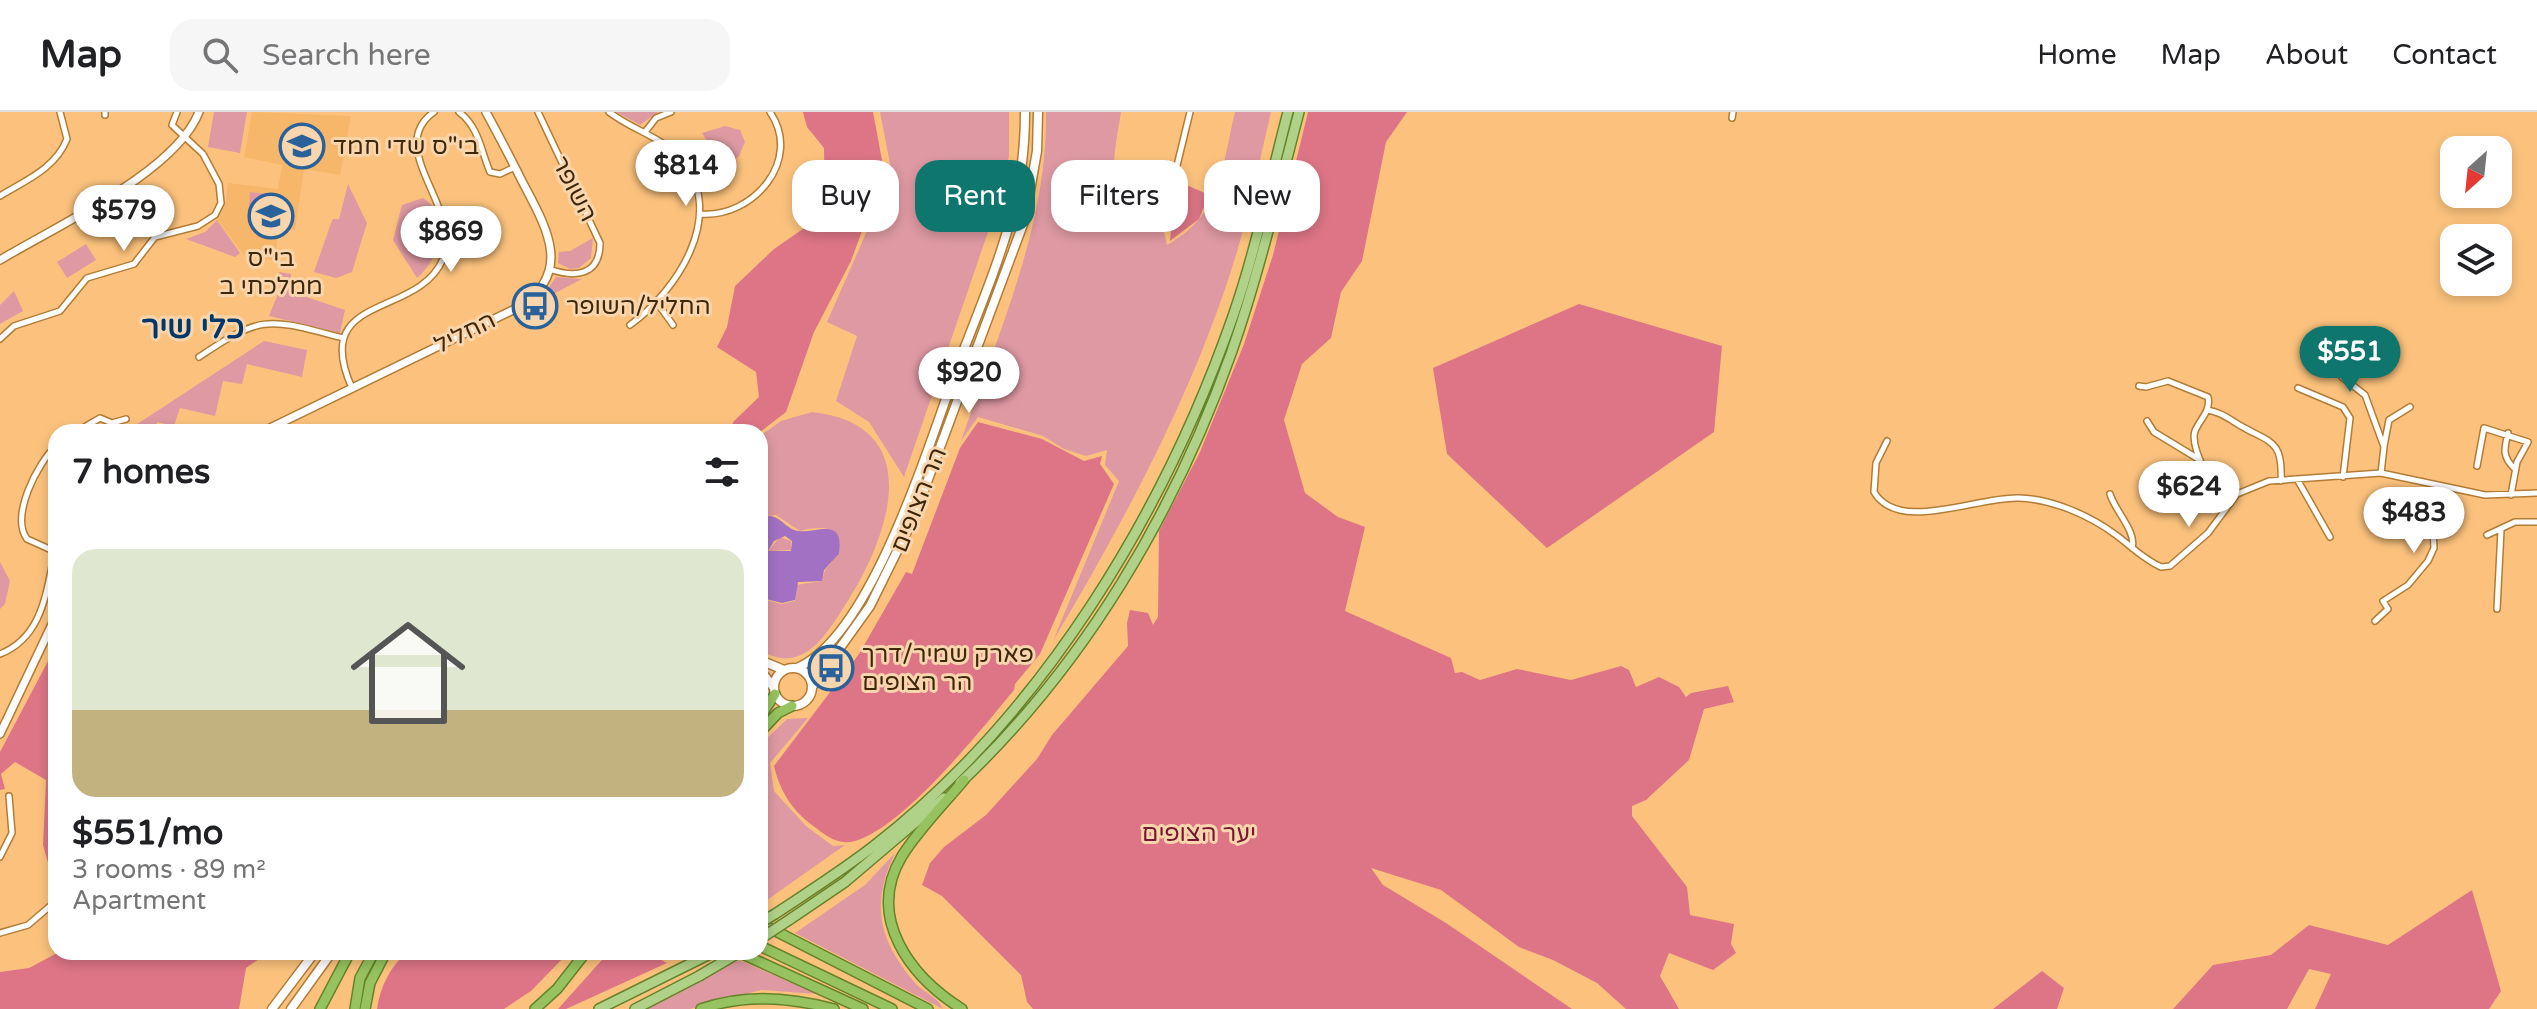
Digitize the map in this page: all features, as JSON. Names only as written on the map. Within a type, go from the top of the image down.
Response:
[{"type":"highway","points":[[768,703],[775,691]]},
{"type":"highway","points":[[768,724],[778,713],[792,706]]},
{"type":"highway","points":[[962,1009],[933,988],[906,960],[892,929],[888,895],[901,858],[964,780]]},
{"type":"highway","points":[[768,927],[928,1009]]},
{"type":"highway","points":[[768,950],[892,1009]]},
{"type":"highway","points":[[320,1009],[346,960]]},
{"type":"highway","points":[[355,1009],[360,978],[370,960]]},
{"type":"highway","points":[[365,1009],[370,983],[382,960]]},
{"type":"highway","points":[[535,1009],[557,989],[580,960]]},
{"type":"highway","points":[[756,960],[863,1009]]},
{"type":"highway","points":[[701,1009],[733,1001],[768,998],[804,1001],[834,1009]]},
{"type":"main road","name":"הר הצופים","points":[[797,668],[814,659],[841,628],[874,576],[901,517],[1012,215],[1024,149],[1025,112]]},
{"type":"main road","name":"הר הצופים","points":[[812,687],[870,606],[912,522],[1025,219],[1037,151],[1038,112]]},
{"type":"main road","points":[[768,918],[876,844],[947,780],[1043,671],[1113,574],[1166,477],[1214,367],[1246,273],[1288,112]]},
{"type":"main road","points":[[768,934],[845,882],[964,780],[1068,662],[1115,595],[1157,520],[1199,434],[1232,348],[1299,112]]},
{"type":"main road","points":[[768,663],[784,670],[797,668],[808,675],[812,687],[803,703],[792,706],[782,702],[768,681]]},
{"type":"main road","points":[[775,691],[776,678],[784,670]]},
{"type":"main road","points":[[272,1009],[309,960]]},
{"type":"main road","points":[[291,1009],[326,960]]},
{"type":"main road","points":[[599,1009],[700,960]]},
{"type":"main road","points":[[635,1009],[726,960]]},
{"type":"street","points":[[0,196],[42,171],[58,156],[67,139],[60,112]]},
{"type":"street","points":[[0,339],[14,326],[60,311],[87,278],[134,264],[155,237],[198,226],[215,215],[221,203],[219,184],[203,154],[172,125],[177,112]]},
{"type":"street","points":[[0,260],[150,170],[185,138],[199,112]]},
{"type":"street","points":[[352,388],[342,362],[343,338],[356,319],[429,279],[445,255],[448,233],[445,217],[417,153],[422,126],[434,112]]},
{"type":"street","points":[[459,112],[469,122],[482,145],[490,172],[500,174],[515,167]]},
{"type":"street","points":[[486,112],[549,235],[549,269]]},
{"type":"street","name":"השופר","points":[[538,112],[600,243],[597,262],[583,274],[568,275],[549,269]]},
{"type":"street","points":[[609,112],[645,132],[683,161],[697,189],[701,214],[696,234],[678,272],[658,304],[630,325]]},
{"type":"street","points":[[645,132],[656,118],[671,112]]},
{"type":"street","points":[[701,214],[727,212],[759,192],[775,174],[781,138],[770,112]]},
{"type":"street","points":[[1178,160],[1190,112]]},
{"type":"street","points":[[1162,186],[1172,186],[1179,190],[1182,202],[1173,213],[1163,213],[1154,203],[1155,193],[1162,186]]},
{"type":"street","name":"החליל","points":[[279,424],[519,307],[537,292],[549,269]]},
{"type":"street","points":[[658,304],[673,325]]},
{"type":"street","points":[[199,357],[239,330],[263,322],[281,322],[343,338]]},
{"type":"street","points":[[2342,377],[2365,395],[2384,447]]},
{"type":"street","points":[[2139,386],[2168,381],[2198,390],[2208,397],[2207,410],[2194,437],[2201,461],[2225,507]]},
{"type":"street","points":[[2298,388],[2343,407],[2350,418],[2343,477]]},
{"type":"street","points":[[2381,473],[2389,420],[2410,407]]},
{"type":"street","points":[[2207,410],[2219,412],[2274,443],[2281,461],[2281,481]]},
{"type":"street","points":[[90,424],[100,418],[112,423],[126,419]]},
{"type":"street","points":[[2147,421],[2154,432],[2170,444],[2201,461]]},
{"type":"street","points":[[2477,466],[2484,428],[2508,433],[2528,442],[2515,469],[2511,495]]},
{"type":"street","points":[[2508,433],[2504,453],[2515,469]]},
{"type":"street","points":[[1887,441],[1876,463],[1874,492],[1900,512],[2021,498],[2049,503],[2084,516],[2153,563],[2170,566],[2208,533],[2225,507],[2252,486],[2297,479],[2381,473],[2410,477],[2447,490],[2511,495],[2537,493]]},
{"type":"street","points":[[48,456],[35,471],[22,525],[27,539],[48,549]]},
{"type":"street","points":[[2297,479],[2330,537]]},
{"type":"street","points":[[2375,621],[2388,609],[2383,601],[2408,585],[2428,561],[2434,548],[2432,511],[2447,490]]},
{"type":"street","points":[[2110,494],[2116,512],[2132,533],[2132,548]]},
{"type":"street","points":[[2487,535],[2515,522],[2537,522]]},
{"type":"street","points":[[2497,609],[2501,530]]},
{"type":"street","points":[[0,654],[24,640],[38,620],[48,580]]},
{"type":"street","points":[[0,734],[48,633]]},
{"type":"street","points":[[0,857],[12,833],[9,796]]},
{"type":"street","points":[[0,933],[28,925],[48,908]]},
{"type":"shaded area","points":[[214,112],[247,112],[240,153],[208,147]]},
{"type":"shaded area","points":[[252,112],[351,116],[340,175],[304,169],[295,230],[279,227],[275,261],[243,254],[217,219],[226,200],[228,183],[278,189],[282,165],[244,157]]},
{"type":"shaded area","points":[[616,112],[658,112],[640,125]]},
{"type":"shaded area","points":[[880,112],[1009,112],[1008,160],[915,160],[915,232],[988,232],[904,477],[869,422],[836,401],[857,336],[827,322],[867,232],[899,232],[899,160],[889,160]]},
{"type":"shaded area","points":[[1046,112],[1121,112],[1115,160],[1051,160],[1051,232],[1164,232],[1167,245],[1188,232],[1204,212],[1204,232],[1242,232],[1219,306],[1179,405],[1132,501],[1053,641],[1119,481],[1105,465],[1107,450],[1086,456],[1064,449],[1043,436],[978,417],[961,441],[1018,280],[1030,232],[1035,232]]},
{"type":"shaded area","points":[[1235,112],[1271,112],[1260,160],[1224,160]]},
{"type":"shaded area","points":[[725,126],[740,130],[745,142],[739,156],[724,167],[702,133]]},
{"type":"shaded area","points":[[348,184],[367,223],[352,272],[336,278],[314,272],[331,223],[333,219],[339,219]]},
{"type":"shaded area","points":[[250,192],[275,195],[273,211],[249,208]]},
{"type":"shaded area","points":[[423,198],[432,206],[440,227],[436,250],[417,278],[393,240],[402,205]]},
{"type":"shaded area","points":[[157,201],[167,217],[138,236],[127,220]]},
{"type":"shaded area","points":[[217,220],[240,253],[235,257],[186,239],[205,232]]},
{"type":"shaded area","points":[[593,238],[591,258],[579,268],[570,269],[558,263],[559,252],[570,251]]},
{"type":"shaded area","points":[[86,244],[96,260],[67,278],[57,262]]},
{"type":"shaded area","points":[[279,272],[291,274],[289,291],[345,310],[340,333],[269,316],[280,289]]},
{"type":"shaded area","points":[[556,277],[582,279],[540,301]]},
{"type":"shaded area","points":[[14,291],[23,311],[0,324],[0,305]]},
{"type":"shaded area","points":[[264,341],[307,350],[302,377],[247,364],[242,384],[223,381],[215,416],[180,408],[175,424],[137,424]]},
{"type":"shaded area","points":[[812,412],[848,421],[872,437],[885,459],[889,486],[886,514],[864,573],[833,625],[812,648],[790,658],[768,654],[768,600],[782,604],[795,601],[796,585],[822,581],[825,570],[839,554],[840,544],[838,537],[829,529],[800,531],[776,515],[768,516],[768,430],[781,421]]},
{"type":"shaded area","points":[[768,516],[798,531],[833,530],[840,542],[839,554],[824,570],[822,581],[798,582],[795,600],[782,603],[768,600],[768,551]],"holes":[[[785,536],[792,541],[791,551],[768,551],[774,541]]]},
{"type":"shaded area","points":[[780,537],[791,541],[791,550],[768,551]]},
{"type":"shaded area","points":[[0,562],[10,581],[5,604],[0,609]]},
{"type":"shaded area","points":[[808,718],[770,763],[774,791],[806,826],[833,846],[845,845],[768,899],[768,737],[787,719]]},
{"type":"shaded area","points":[[895,853],[883,889],[882,922],[903,968],[943,1009],[795,933],[865,885]]},
{"type":"shaded area","points":[[739,960],[817,994],[761,990],[690,1009],[647,1009]]},
{"type":"green space","points":[[803,112],[873,112],[882,160],[824,160],[824,148],[807,127]]},
{"type":"green space","name":"יער הצופים","points":[[1308,112],[1407,112],[1386,142],[1362,261],[1341,292],[1331,338],[1302,364],[1284,420],[1305,493],[1338,517],[1365,527],[1345,611],[1451,658],[1455,673],[1462,672],[1480,680],[1517,669],[1571,680],[1621,666],[1629,670],[1636,687],[1659,677],[1679,687],[1686,697],[1691,693],[1728,686],[1734,702],[1704,709],[1689,760],[1646,800],[1632,806],[1632,816],[1687,887],[1690,915],[1734,924],[1731,944],[1736,953],[1713,970],[1669,953],[1660,976],[1679,1009],[1626,1009],[1597,983],[1553,960],[1519,947],[1441,890],[1371,868],[1383,885],[1446,923],[1572,1009],[1033,1009],[1027,1002],[1021,975],[942,896],[922,885],[930,863],[944,847],[986,815],[1037,759],[1052,735],[1128,646],[1130,610],[1148,613],[1153,625],[1158,617],[1159,531],[1200,452],[1244,344],[1279,232],[1320,232],[1320,160],[1296,160]]},
{"type":"green space","points":[[1188,186],[1204,193],[1204,207],[1199,219],[1188,227]]},
{"type":"green space","points":[[799,232],[862,232],[851,261],[814,332],[786,412],[768,426],[732,424],[759,397],[756,372],[717,347],[727,327],[735,286],[774,249]]},
{"type":"green space","points":[[1171,232],[1182,232],[1170,241]]},
{"type":"green space","points":[[1579,304],[1722,346],[1714,432],[1547,548],[1447,454],[1433,368]]},
{"type":"green space","points":[[978,422],[1042,439],[1084,461],[1102,456],[1100,464],[1114,484],[1040,654],[1015,684],[1014,690],[940,775],[896,817],[855,841],[837,841],[792,806],[774,766],[859,654],[906,572],[912,574],[960,448]]},
{"type":"green space","points":[[48,661],[48,863],[43,845],[46,780],[15,762],[1,774],[5,789],[0,790],[0,752]]},
{"type":"green space","points":[[2472,890],[2501,991],[2489,1009],[2315,1009],[2331,974],[2309,969],[2287,1009],[2173,1009],[2213,965],[2271,955],[2309,925],[2388,945]]},
{"type":"green space","points":[[48,958],[258,960],[246,968],[239,1009],[0,1009],[0,972],[29,968]]},
{"type":"green space","points":[[400,960],[561,960],[531,991],[504,1009],[377,1009],[387,978]]},
{"type":"green space","points":[[602,960],[661,960],[667,963],[566,1009],[558,1009]]},
{"type":"green space","points":[[2042,971],[2064,988],[2057,1009],[1993,1009]]},
{"type":"place","name":"בי\"ס שדי חמד","points":[[302,146]]},
{"type":"place","name":"בי\"ס ממלכתי ב","points":[[271,216]]},
{"type":"place","name":"החליל/השופר","points":[[535,306]]},
{"type":"place","name":"פארק שמיר/דרך הר הצופים","points":[[831,668]]},
{"type":"district","name":"כלי שיר","points":[[193,328]]}]
